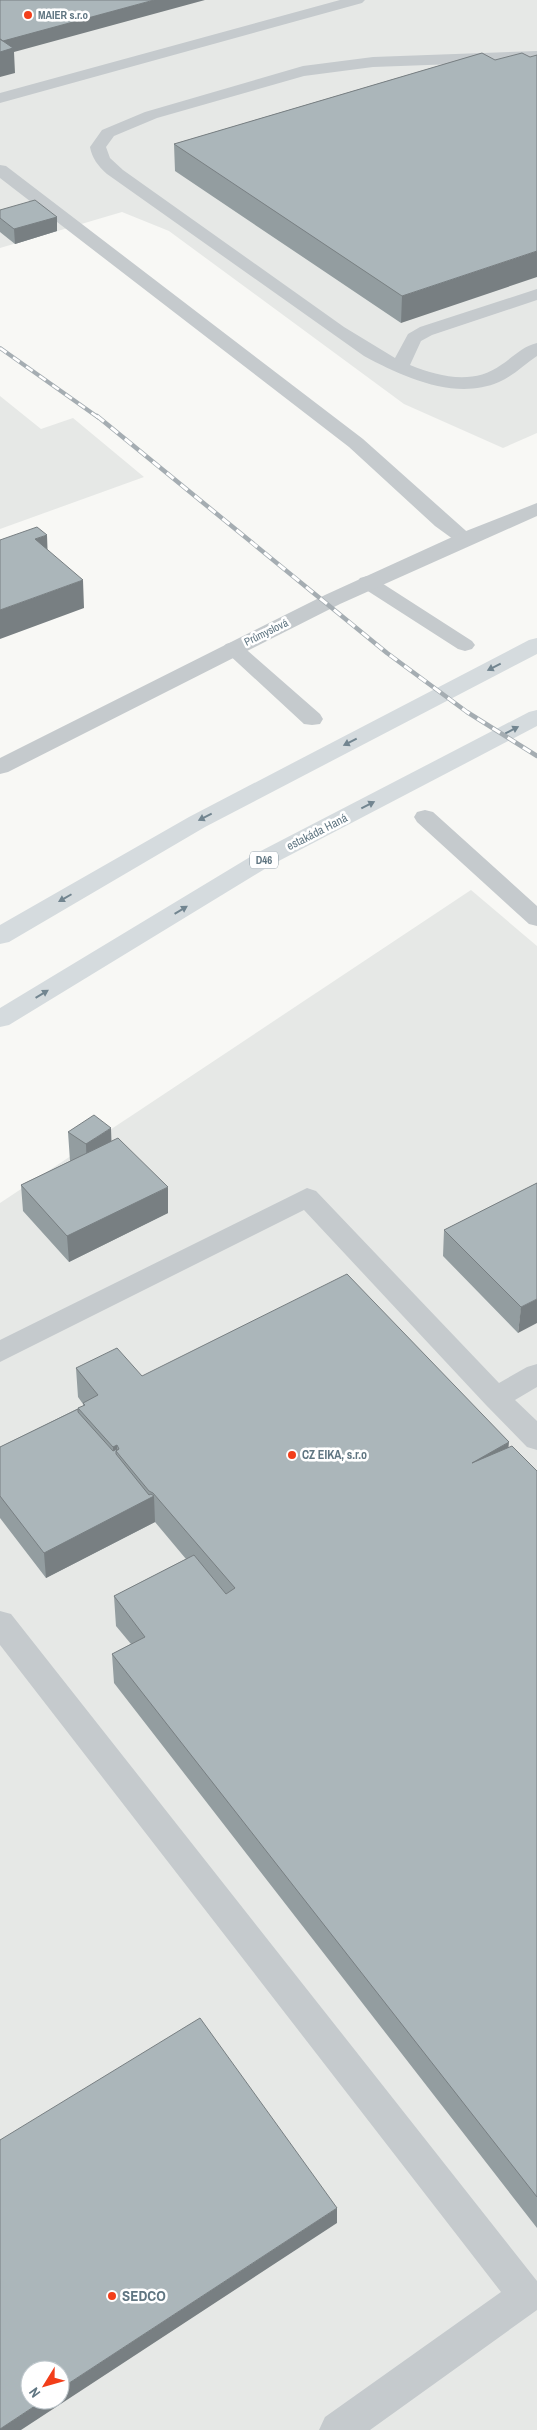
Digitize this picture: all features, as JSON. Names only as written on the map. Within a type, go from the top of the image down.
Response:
[{"type":"highway","points":[[0,936],[197,822],[537,645]]},
{"type":"highway","name":"estakáda Haná","points":[[0,1019],[264,859],[537,717]]},
{"type":"street","name":"Průmyslová","points":[[0,767],[367,582],[464,538],[537,509]]},
{"type":"lane","points":[[0,98],[357,0]]},
{"type":"lane","points":[[537,56],[373,62],[303,72],[151,115],[108,133],[98,147],[99,156],[105,164],[121,176],[358,344],[400,366],[422,376],[443,381],[482,381],[498,376],[524,355],[537,348]]},
{"type":"lane","points":[[0,170],[356,443],[442,522],[464,538]]},
{"type":"lane","points":[[400,366],[414,338],[426,331],[537,294]]},
{"type":"lane","points":[[367,582],[466,645]]},
{"type":"lane","points":[[233,648],[312,719]]},
{"type":"lane","points":[[425,818],[537,919]]},
{"type":"lane","points":[[0,1352],[307,1197],[537,1439]]},
{"type":"lane","points":[[496,1398],[537,1374]]},
{"type":"lane","points":[[0,1623],[531,2303],[338,2430]]},
{"type":"shaded area","points":[[0,0],[537,0],[537,433],[503,448],[404,404],[169,231],[122,212],[0,248]]},
{"type":"shaded area","points":[[0,396],[41,429],[73,418],[144,477],[0,529]]},
{"type":"shaded area","points":[[471,890],[537,946],[537,2430],[0,2430],[0,1203]]},
{"type":"building","points":[[0,0],[154,0],[3,41],[0,39]]},
{"type":"building","points":[[0,39],[13,48],[0,52]]},
{"type":"building","points":[[482,53],[495,60],[522,53],[530,57],[537,55],[537,251],[402,296],[174,144]]},
{"type":"building","points":[[35,200],[57,217],[14,229],[0,218],[0,210]]},
{"type":"building","points":[[37,527],[47,535],[35,539],[83,580],[0,610],[0,540]]},
{"type":"building","points":[[94,1115],[111,1128],[86,1144],[68,1132]]},
{"type":"building","points":[[118,1138],[168,1187],[67,1236],[21,1185]]},
{"type":"building","points":[[537,1183],[537,1299],[521,1307],[444,1230]]},
{"type":"building","points":[[347,1274],[509,1442],[472,1463],[512,1446],[537,1471],[537,2197],[112,1654],[145,1637],[114,1596],[194,1555],[226,1594],[235,1588],[153,1493],[149,1491],[116,1451],[119,1449],[117,1445],[113,1447],[78,1408],[98,1395],[76,1368],[117,1348],[142,1376]]},
{"type":"building","points":[[78,1409],[78,1412],[113,1451],[117,1449],[116,1454],[149,1495],[154,1496],[44,1553],[0,1496],[0,1447]]},
{"type":"building","name":"SEDCO","points":[[200,2018],[337,2208],[70,2382],[70,2360],[20,2360],[20,2410],[29,2410],[0,2429],[0,2140]]},
{"type":"railway","points":[[0,348],[99,418]]},
{"type":"railway","points":[[97,416],[387,653],[467,712],[537,756]]},
{"type":"place","name":"MAIER s.r.o","points":[[28,15]]},
{"type":"place","name":"CZ EIKA, s.r.o","points":[[292,1455]]},
{"type":"place","name":"SEDCO","points":[[112,2296]]}]
